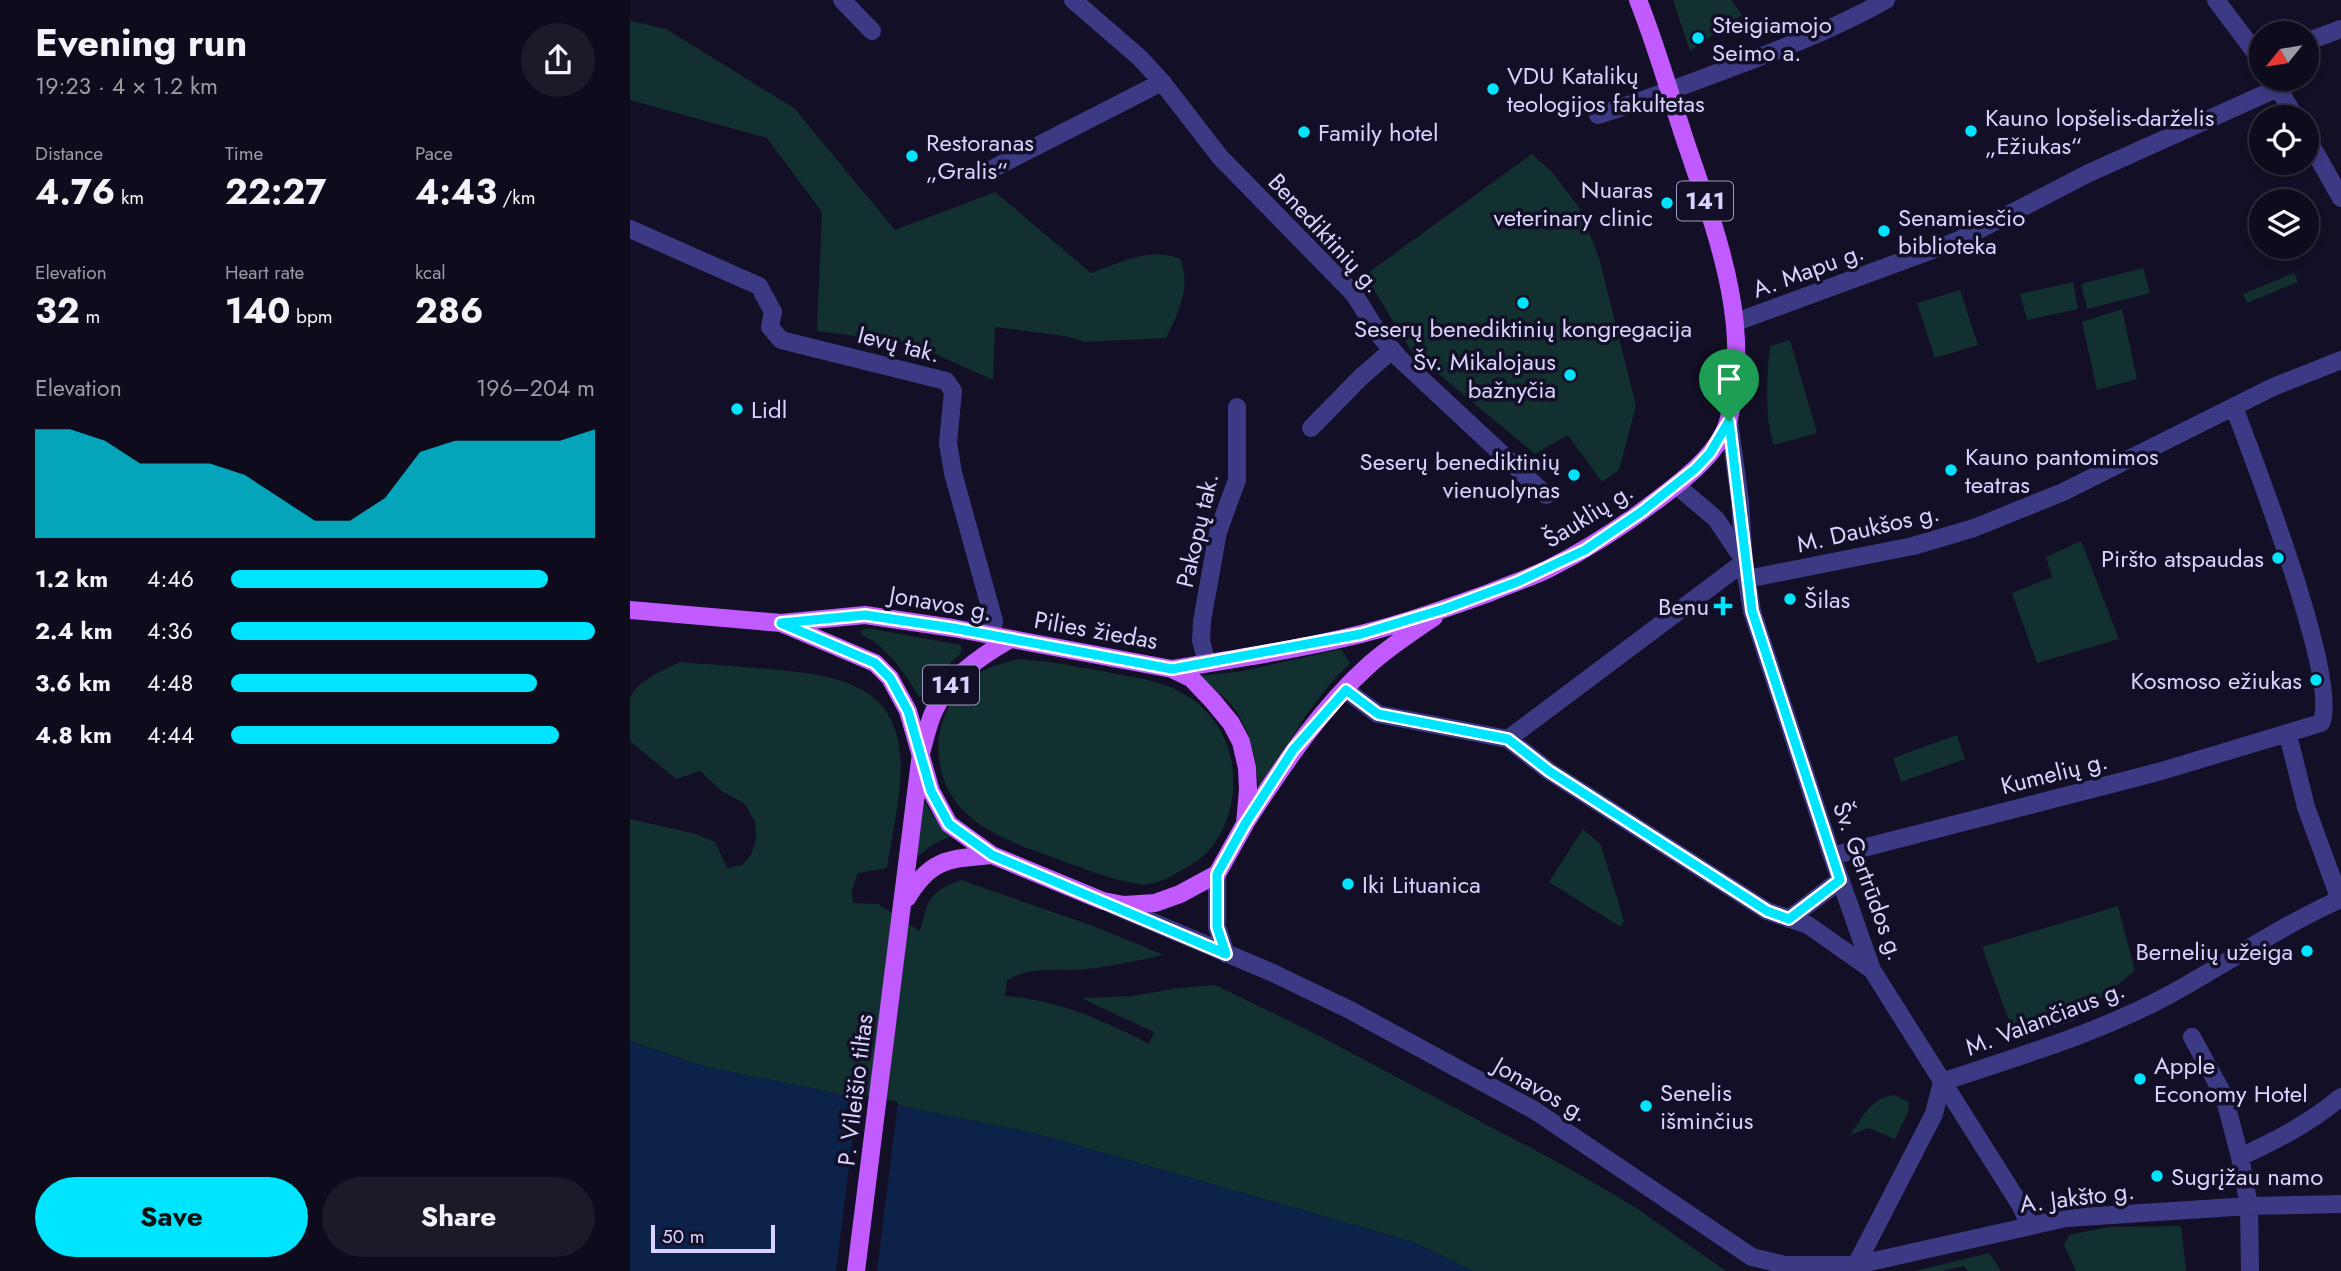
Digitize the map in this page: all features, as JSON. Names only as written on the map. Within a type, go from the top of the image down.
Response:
[{"type":"main road","name":"Šv. Gertrūdos g.","points":[[1641,4],[1728,276],[1736,322],[1737,360],[1729,421]]},
{"type":"main road","name":"Šauklių g.","points":[[1207,663],[1361,634],[1444,609],[1546,570],[1585,550],[1676,485],[1710,453],[1729,421]]},
{"type":"main road","name":"Šauklių g.","points":[[1245,824],[1293,750],[1346,690],[1369,666],[1444,609]]},
{"type":"main road","name":"Jonavos g.","points":[[630,610],[781,623],[865,615],[1000,638]]},
{"type":"main road","name":"Jonavos g.","points":[[781,623],[875,663],[899,691],[921,753]]},
{"type":"main road","name":"Pilies žiedas","points":[[921,753],[933,712],[948,688],[1000,638],[1172,669],[1191,678],[1231,723],[1241,742],[1247,768],[1245,824],[1217,874]]},
{"type":"main road","name":"141","points":[[1172,669],[1207,663]]},
{"type":"main road","name":"141","points":[[902,909],[921,753]]},
{"type":"main road","points":[[921,753],[931,791],[949,824],[992,855],[1103,901],[1124,905],[1156,902],[1180,894],[1217,874]]},
{"type":"main road","name":"141","points":[[902,909],[917,881],[930,869],[944,862],[992,855]]},
{"type":"main road","name":"P. Vileišio tiltas","points":[[856,1271],[902,909]]},
{"type":"street","points":[[842,0],[872,31]]},
{"type":"street","name":"Benediktinių g.","points":[[1073,0],[1140,58],[1162,82],[1220,158],[1354,294],[1392,350],[1546,495]]},
{"type":"street","points":[[1598,115],[1669,92],[1837,26],[1886,0]]},
{"type":"street","points":[[2216,0],[2249,44]]},
{"type":"street","points":[[2319,37],[2341,29]]},
{"type":"street","points":[[994,168],[1162,82]]},
{"type":"street","name":"A. Mapu g.","points":[[1736,322],[1957,241],[2258,91]]},
{"type":"street","points":[[2319,159],[2341,198]]},
{"type":"street","name":"Ievų tak.","points":[[630,229],[759,286],[773,312],[770,327],[781,341],[946,381],[953,391],[948,443],[953,473],[1000,638]]},
{"type":"street","points":[[1311,428],[1392,350]]},
{"type":"street","name":"M. Daukšos g.","points":[[1508,739],[1746,571],[1913,546],[1974,528],[2063,492],[2273,387],[2341,360]]},
{"type":"street","name":"Pakopų tak.","points":[[1207,663],[1201,641],[1202,621],[1218,532],[1237,480],[1237,407]]},
{"type":"street","name":"Kumelių g.","points":[[1832,856],[2108,786],[2321,723],[2326,708],[2314,635],[2281,533],[2234,407]]},
{"type":"street","name":"Šv. Gertrūdos g.","points":[[1729,421],[1752,611],[1872,970],[2021,1206],[2030,1226]]},
{"type":"street","name":"Šv. Gertrūdos g.","points":[[1676,485],[1716,519],[1746,571]]},
{"type":"street","points":[[1346,690],[1378,714],[1508,739],[1549,771],[1767,911],[1808,925],[1872,970]]},
{"type":"street","points":[[2288,734],[2306,807],[2341,899]]},
{"type":"street","points":[[1217,874],[1217,927],[1226,954]]},
{"type":"street","points":[[1789,919],[1840,880]]},
{"type":"street","name":"M. Valančiaus g.","points":[[1856,1265],[1934,1114],[1942,1082],[2098,1030],[2167,996],[2309,914],[2341,899]]},
{"type":"street","name":"Jonavos g.","points":[[1103,901],[1273,973],[1350,1010],[1534,1110],[1752,1257],[1785,1265],[1823,1266]]},
{"type":"street","points":[[2192,1037],[2224,1096],[2240,1157],[2249,1206],[2250,1271]]},
{"type":"street","points":[[2240,1157],[2290,1133],[2318,1116],[2341,1097]]},
{"type":"street","name":"A. Jakšto g.","points":[[1823,1266],[1856,1265],[2030,1226],[2088,1216],[2249,1206],[2341,1204]]},
{"type":"green space","name":"Steigiamojo Seimo a.","points":[[1673,0],[1731,0],[1742,15],[1690,51]]},
{"type":"green space","points":[[630,21],[666,29],[794,108],[895,230],[995,192],[1091,273],[1146,255],[1169,255],[1180,259],[1185,279],[1184,290],[1179,310],[1166,338],[1085,342],[1065,336],[995,327],[993,380],[911,343],[817,331],[822,212],[767,138],[630,100]]},
{"type":"green space","points":[[1532,154],[1553,173],[1580,209],[1599,258],[1636,406],[1619,470],[1602,482],[1568,435],[1535,454],[1412,352],[1365,275]]},
{"type":"green space","points":[[2143,268],[2150,293],[2087,309],[2081,284]]},
{"type":"green space","points":[[2294,273],[2298,282],[2247,303],[2243,294]]},
{"type":"green space","points":[[2073,282],[2078,309],[2027,320],[2020,294]]},
{"type":"green space","points":[[1960,290],[1978,345],[1935,358],[1917,303]]},
{"type":"green space","points":[[2122,309],[2137,379],[2097,390],[2082,322]]},
{"type":"green space","points":[[1790,340],[1817,433],[1774,445],[1768,410],[1770,346]]},
{"type":"green space","points":[[2081,541],[2119,639],[2037,663],[2012,593],[2052,577],[2046,557]]},
{"type":"green space","points":[[867,628],[960,645],[962,648],[960,654],[932,680],[923,696],[919,697],[887,653],[861,635],[861,631]]},
{"type":"green space","points":[[1341,649],[1350,663],[1311,708],[1259,793],[1254,759],[1245,727],[1230,703],[1200,676],[1243,671]]},
{"type":"green space","points":[[1018,659],[1065,664],[1151,681],[1178,691],[1204,709],[1227,744],[1233,785],[1231,805],[1224,825],[1208,852],[1166,879],[1137,884],[1096,873],[1019,845],[984,827],[968,815],[946,785],[940,765],[941,725],[952,701],[974,676],[993,666]]},
{"type":"green space","points":[[680,662],[822,676],[858,688],[874,698],[886,711],[895,729],[901,766],[887,868],[858,873],[852,889],[853,903],[878,904],[920,931],[925,911],[935,893],[961,880],[1093,926],[1164,955],[1088,969],[1027,972],[1007,980],[1005,996],[1025,998],[1080,1012],[1149,1044],[1154,1032],[1081,998],[1133,996],[1215,985],[1308,1030],[1563,1165],[1635,1207],[1726,1271],[1473,1271],[1413,1242],[1034,1133],[706,1067],[630,1041],[630,819],[696,834],[715,842],[727,868],[742,865],[751,855],[756,839],[755,822],[745,804],[723,792],[700,771],[676,779],[630,741],[630,700],[633,693],[650,677]]},
{"type":"green space","points":[[1957,735],[1965,759],[1901,782],[1893,758]]},
{"type":"green space","points":[[922,800],[951,836],[932,845],[913,860]]},
{"type":"green space","points":[[1583,829],[1601,845],[1624,921],[1621,927],[1549,882]]},
{"type":"green space","points":[[2118,906],[2135,971],[2073,1021],[2016,1040],[1982,947]]},
{"type":"green space","points":[[1895,1095],[1909,1102],[1908,1112],[1895,1139],[1869,1128],[1850,1135],[1874,1104]]},
{"type":"green space","points":[[2181,1226],[2186,1271],[2076,1271],[2064,1245],[2069,1235],[2108,1227]]},
{"type":"green space","points":[[1989,1253],[2001,1271],[1968,1271],[1964,1266],[1942,1271],[1915,1271]]},
{"type":"water","points":[[630,1041],[706,1067],[1034,1133],[1413,1242],[1473,1271],[630,1271]]},
{"type":"pier","points":[[858,1094],[898,1102],[877,1271],[836,1271]]},
{"type":"place","name":"Steigiamojo Seimo a.","points":[[1698,38]]},
{"type":"place","name":"VDU Katalikų teologijos fakultetas","points":[[1493,89]]},
{"type":"place","name":"Kauno lopšelis-darželis „Ežiukas“","points":[[1971,131]]},
{"type":"place","name":"Family hotel","points":[[1304,132]]},
{"type":"place","name":"Restoranas „Gralis“","points":[[912,156]]},
{"type":"place","name":"Nuaras veterinary clinic","points":[[1667,203]]},
{"type":"place","name":"Senamiesčio biblioteka","points":[[1884,231]]},
{"type":"place","name":"Seserų benediktinių kongregacija","points":[[1523,303]]},
{"type":"place","name":"Šv. Mikalojaus bažnyčia","points":[[1570,375]]},
{"type":"place","name":"Lidl","points":[[737,409]]},
{"type":"place","name":"Kauno pantomimos teatras","points":[[1951,470]]},
{"type":"place","name":"Seserų benediktinių vienuolynas","points":[[1574,475]]},
{"type":"place","name":"Piršto atspaudas","points":[[2278,558]]},
{"type":"place","name":"Šilas","points":[[1790,599]]},
{"type":"place","name":"Benu","points":[[1723,606]]},
{"type":"place","name":"Kosmoso ežiukas","points":[[2316,680]]},
{"type":"place","name":"Iki Lituanica","points":[[1348,884]]},
{"type":"place","name":"Bernelių užeiga","points":[[2307,951]]},
{"type":"place","name":"Apple Economy Hotel","points":[[2140,1079]]},
{"type":"place","name":"Senelis išminčius","points":[[1646,1106]]},
{"type":"place","name":"Sugrįžau namo","points":[[2157,1176]]},
{"type":"route","points":[[1729,421],[1752,611],[1840,880],[1789,919],[1767,911],[1549,771],[1508,739],[1378,714],[1346,690],[1293,750],[1245,824],[1217,874],[1217,927],[1226,954],[992,855],[949,824],[931,791],[908,711],[890,678],[875,663],[781,623],[865,615],[953,628],[1172,669],[1361,634],[1444,609],[1517,582],[1585,550],[1641,512],[1695,469],[1710,453],[1729,421]]}]
